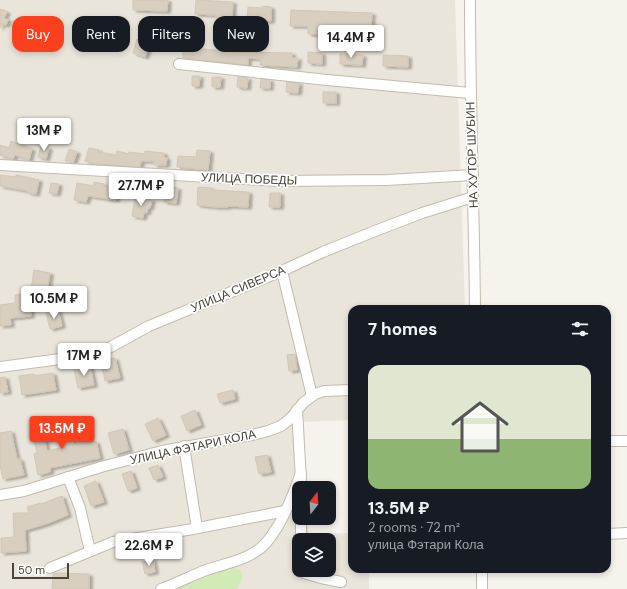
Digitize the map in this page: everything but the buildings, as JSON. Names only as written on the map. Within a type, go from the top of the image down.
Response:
[{"type":"street","name":"НА ХУТОР ШУБИН","points":[[470,0],[470,94],[475,305]]},
{"type":"street","points":[[179,64],[470,94]]},
{"type":"street","name":"УЛИЦА ПОБЕДЫ","points":[[0,165],[279,181],[386,180],[473,175]]},
{"type":"street","name":"УЛИЦА СИВЕРСА","points":[[0,367],[76,357],[107,349],[149,326],[395,222],[473,197]]},
{"type":"street","points":[[282,271],[312,396]]},
{"type":"street","name":"УЛИЦА ФЭТАРИ КОЛА","points":[[0,495],[24,491],[162,450],[268,431],[281,426],[291,418],[302,403],[312,396],[324,391],[348,390]]},
{"type":"street","points":[[297,410],[301,481]]},
{"type":"street","points":[[611,441],[627,441]]},
{"type":"street","points":[[184,446],[197,528]]},
{"type":"street","points":[[161,589],[182,582],[206,570],[238,560],[259,550],[276,529],[294,494],[301,473]]},
{"type":"street","points":[[68,477],[80,508],[90,551]]},
{"type":"street","points":[[50,568],[113,542],[285,511]]},
{"type":"street","points":[[611,534],[627,533]]},
{"type":"street","points":[[482,573],[482,589]]},
{"type":"street","points":[[318,577],[341,582]]},
{"type":"shaded area","points":[[0,0],[455,0],[465,305],[348,305],[348,420],[304,422],[306,481],[292,481],[292,525],[307,525],[308,533],[292,533],[292,577],[336,577],[336,533],[348,533],[348,573],[369,573],[369,589],[0,589]]},
{"type":"green space","points":[[236,568],[242,572],[241,582],[237,589],[175,589],[208,573]]}]
